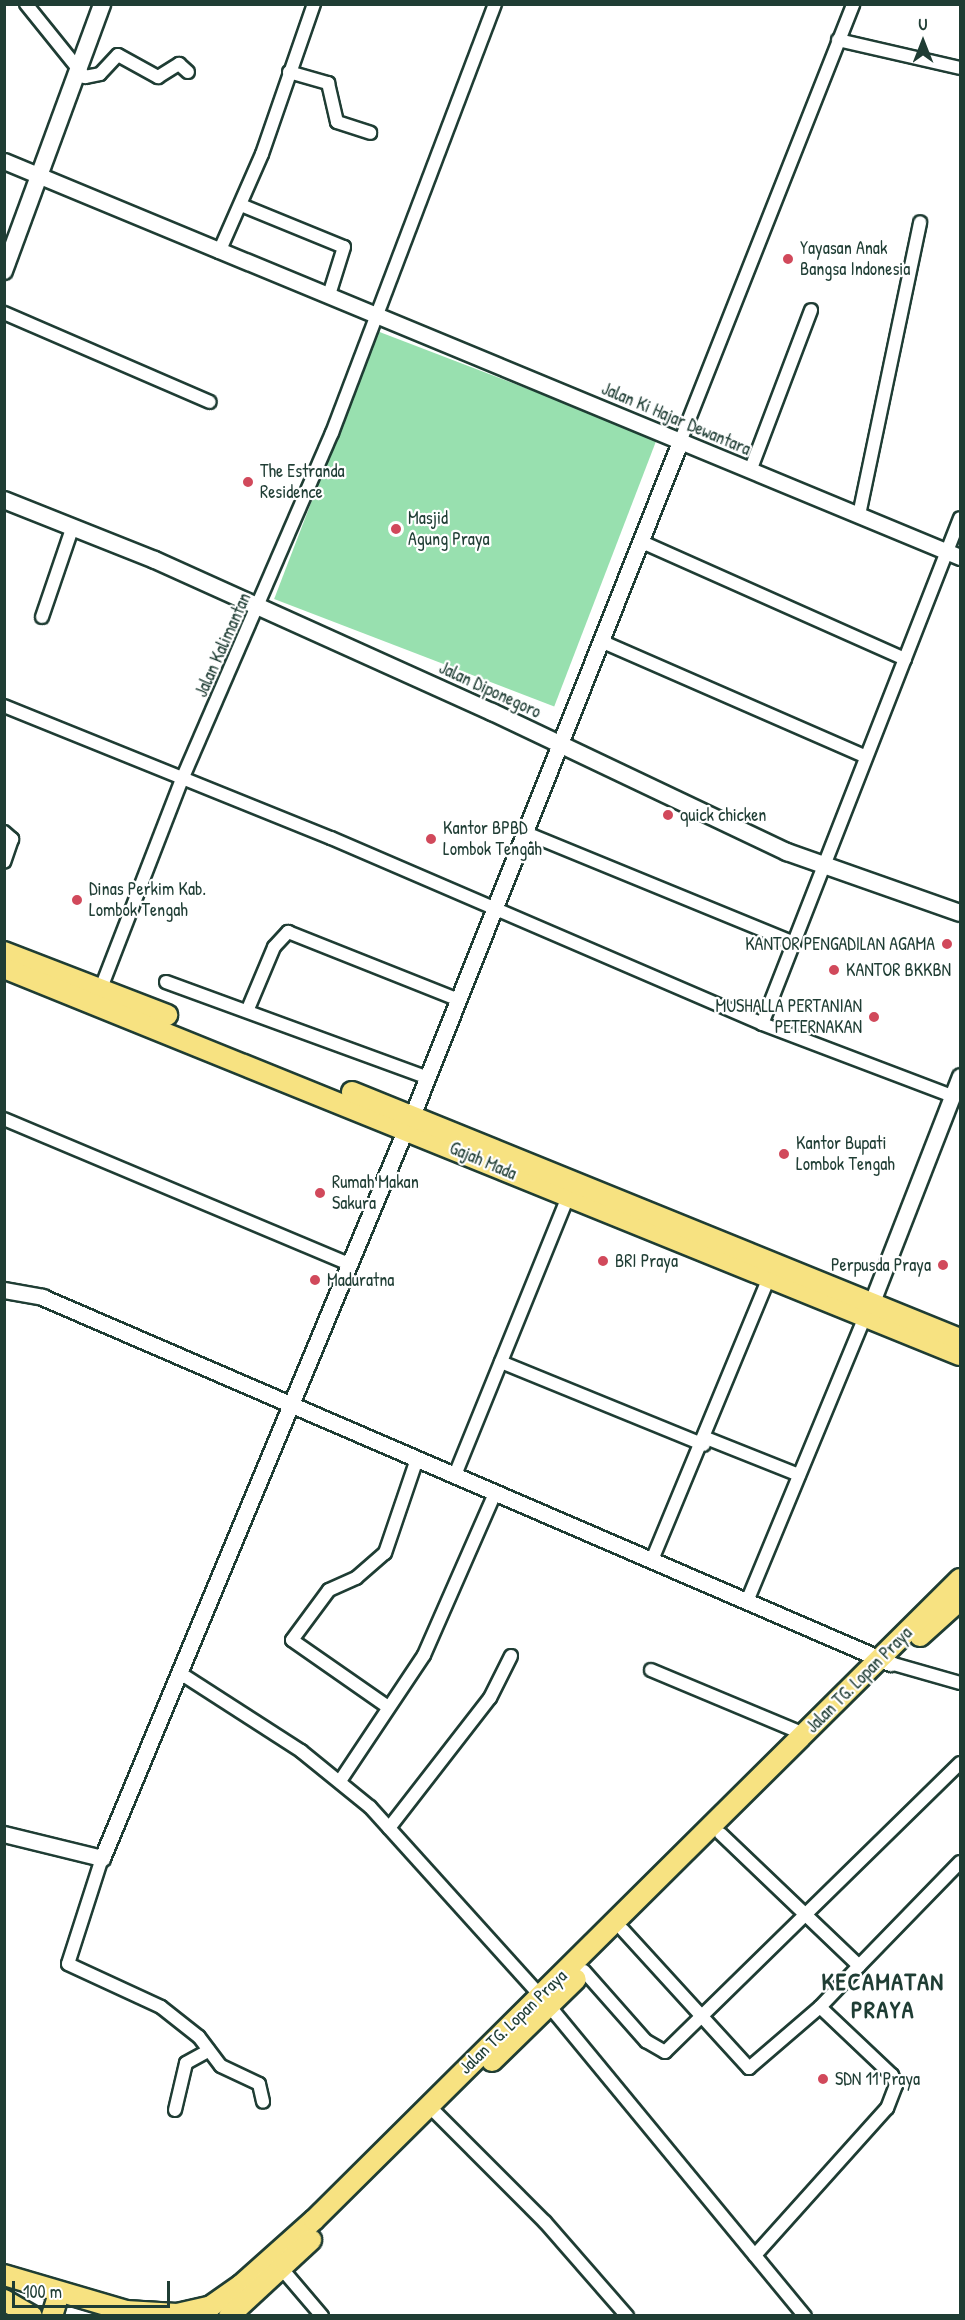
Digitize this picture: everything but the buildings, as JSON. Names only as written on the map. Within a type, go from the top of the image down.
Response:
[{"type":"main road","points":[[4,272],[79,74],[102,4]]},
{"type":"main road","name":"Jalan Diponegoro","points":[[4,500],[73,526],[563,746],[823,867],[960,913]]},
{"type":"main road","name":"Gajah Mada","points":[[4,952],[101,988],[217,1043]]},
{"type":"main road","name":"Gajah Mada","points":[[4,968],[217,1043],[868,1311],[960,1355]]},
{"type":"main road","name":"Gajah Mada","points":[[409,1122],[568,1197],[674,1231],[769,1277],[960,1339]]},
{"type":"main road","name":"Jalan TG. Lopan Praya","points":[[4,2275],[126,2311],[200,2314],[242,2285],[545,2002],[584,1971],[721,1834],[960,1580]]},
{"type":"main road","name":"Jalan TG. Lopan Praya","points":[[229,2316],[282,2269],[804,1734],[884,1660],[960,1600]]},
{"type":"main road","points":[[52,2316],[59,2293]]},
{"type":"main road","points":[[4,2300],[32,2316]]},
{"type":"street","points":[[26,4],[79,74],[100,74],[118,55],[158,77],[179,64],[188,72]]},
{"type":"street","points":[[219,252],[241,205],[314,4]]},
{"type":"street","name":"Jalan Kalimantan","points":[[101,988],[183,777],[259,610],[378,315],[495,4]]},
{"type":"street","points":[[262,2102],[259,2084],[221,2066],[209,2050],[161,2007],[68,1964],[102,1858],[428,1078],[563,746],[853,4]]},
{"type":"street","points":[[838,40],[960,68]]},
{"type":"street","points":[[289,72],[328,83],[337,122],[370,133]]},
{"type":"street","name":"Jalan Ki Hajar Dewantara","points":[[4,161],[953,555]]},
{"type":"street","points":[[241,205],[344,247],[329,295]]},
{"type":"street","points":[[859,515],[920,222]]},
{"type":"street","points":[[750,471],[811,310]]},
{"type":"street","points":[[4,313],[210,402]]},
{"type":"street","points":[[762,1024],[864,756],[905,658],[953,555],[960,518]]},
{"type":"street","points":[[42,617],[73,526]]},
{"type":"street","points":[[642,542],[905,658]]},
{"type":"street","points":[[603,642],[864,756]]},
{"type":"street","points":[[4,706],[183,777],[762,1024],[952,1096]]},
{"type":"street","points":[[4,832],[12,839],[4,862]]},
{"type":"street","points":[[526,833],[794,943]]},
{"type":"street","points":[[248,1009],[274,947],[288,932],[459,1000]]},
{"type":"street","points":[[166,982],[248,1009],[428,1078]]},
{"type":"street","points":[[748,1599],[868,1311],[960,1076]]},
{"type":"street","points":[[4,1119],[349,1264]]},
{"type":"street","points":[[455,1475],[568,1197]]},
{"type":"street","points":[[652,1560],[705,1442],[769,1277]]},
{"type":"street","points":[[4,1290],[42,1297],[495,1493],[748,1599],[884,1660],[960,1683]]},
{"type":"street","points":[[501,1362],[705,1442],[799,1475]]},
{"type":"street","points":[[388,1707],[292,1640],[332,1587],[353,1580],[384,1555],[417,1459]]},
{"type":"street","points":[[339,1781],[424,1655],[495,1493]]},
{"type":"street","points":[[389,1828],[490,1698],[511,1656]]},
{"type":"street","points":[[651,1670],[804,1734]]},
{"type":"street","points":[[180,1673],[339,1781],[389,1828],[545,2002],[805,2316]]},
{"type":"street","points":[[584,1971],[661,2053],[960,1763]]},
{"type":"street","points":[[4,1834],[102,1858]]},
{"type":"street","points":[[721,1834],[859,1966]]},
{"type":"street","points":[[623,1930],[699,2018],[751,2068],[820,2007],[960,1863]]},
{"type":"street","points":[[755,2255],[893,2100],[892,2075],[820,2007]]},
{"type":"street","points":[[175,2110],[186,2063],[209,2050]]},
{"type":"street","points":[[436,2113],[545,2222],[627,2316]]},
{"type":"street","points":[[282,2269],[322,2316]]},
{"type":"green space","points":[[377,331],[657,439],[554,706],[274,599]]},
{"type":"place","name":"Yayasan Anak Bangsa Indonesia","points":[[788,259]]},
{"type":"place","name":"The Estranda Residence","points":[[248,482]]},
{"type":"place","name":"Masjid Agung Praya","points":[[396,529]]},
{"type":"place","name":"quick chicken","points":[[668,815]]},
{"type":"place","name":"Kantor BPBD Lombok Tengah","points":[[431,839]]},
{"type":"place","name":"Dinas Perkim Kab. Lombok Tengah","points":[[77,900]]},
{"type":"place","name":"KANTOR PENGADILAN AGAMA","points":[[947,944]]},
{"type":"place","name":"KANTOR BKKBN","points":[[834,970]]},
{"type":"place","name":"MUSHALLA PERTANIAN PETERNAKAN","points":[[874,1017]]},
{"type":"place","name":"Kantor Bupati Lombok Tengah","points":[[784,1154]]},
{"type":"place","name":"Rumah Makan Sakura","points":[[320,1193]]},
{"type":"place","name":"BRI Praya","points":[[603,1261]]},
{"type":"place","name":"Perpusda Praya","points":[[943,1265]]},
{"type":"place","name":"Maduratna","points":[[315,1280]]},
{"type":"place","name":"SDN 11 Praya","points":[[823,2079]]},
{"type":"district","name":"KECAMATAN PRAYA","points":[[883,1996]]}]
